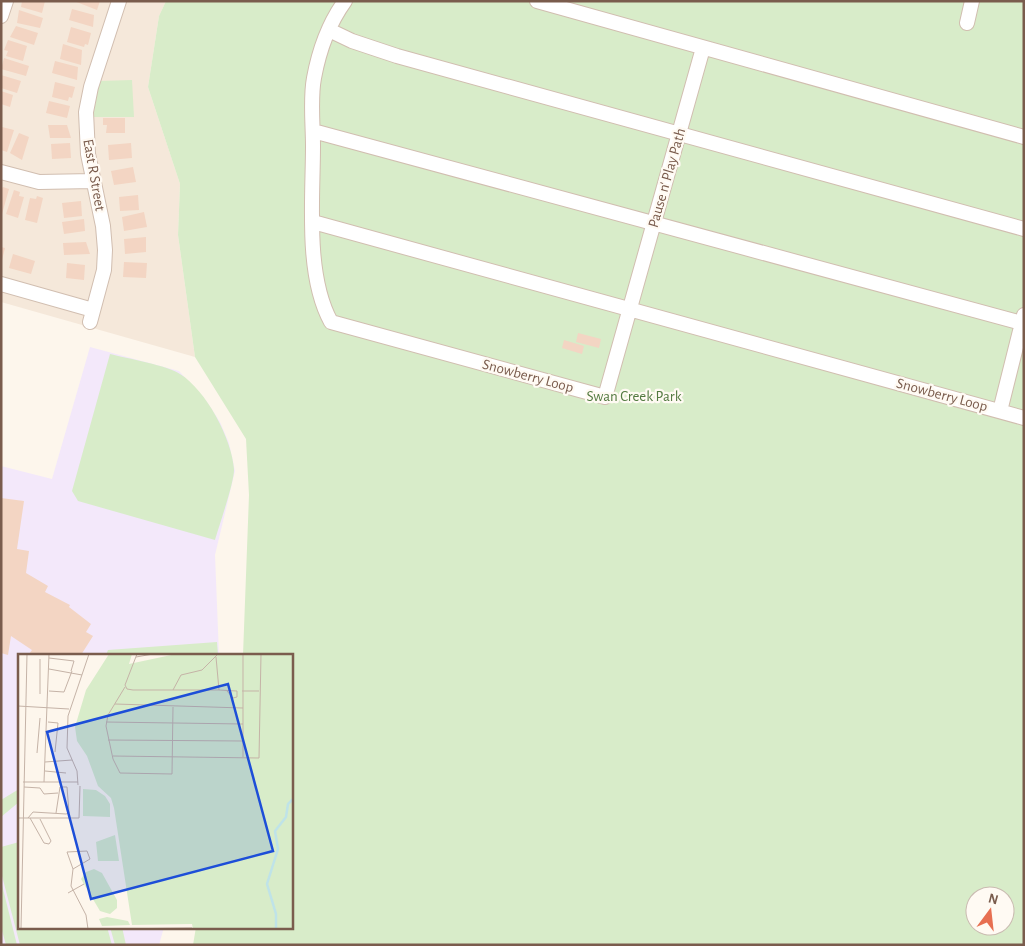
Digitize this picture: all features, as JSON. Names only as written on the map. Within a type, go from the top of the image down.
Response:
[{"type":"street","points":[[1,16],[6,1]]},
{"type":"street","name":"East R Street","points":[[1,284],[92,316],[104,270],[105,250],[104,226],[93,181],[87,145],[86,112],[91,87],[119,1]]},
{"type":"street","name":"Snowberry Loop","points":[[345,1],[335,15],[329,30],[314,80],[313,222],[316,270],[325,308],[331,322],[605,397],[630,309],[1000,411],[1023,319]]},
{"type":"street","points":[[537,1],[1024,137]]},
{"type":"street","points":[[966,23],[972,1]]},
{"type":"street","points":[[329,30],[381,52],[1024,229]]},
{"type":"street","name":"Pause n' Play Path","points":[[630,309],[703,48]]},
{"type":"street","points":[[313,131],[654,223],[1023,319]]},
{"type":"street","points":[[1,172],[39,182],[93,181]]},
{"type":"street","points":[[313,222],[630,309]]},
{"type":"street","points":[[1000,411],[1024,418]]},
{"type":"shaded area","points":[[1,1],[166,1],[159,16],[148,87],[180,184],[178,235],[195,357],[1,302]]},
{"type":"shaded area","points":[[90,347],[179,371],[207,402],[220,422],[229,443],[235,471],[215,555],[219,654],[18,654],[18,928],[164,928],[159,945],[1,945],[1,466],[52,479]]},
{"type":"green space","name":"Swan Creek Park","points":[[166,1],[1024,1],[1024,945],[193,945],[196,928],[292,928],[292,654],[243,654],[249,495],[246,439],[195,357],[178,235],[180,184],[148,87],[159,16]]},
{"type":"green space","points":[[132,80],[134,117],[93,117],[99,81]]},
{"type":"green space","points":[[110,354],[157,365],[180,374],[199,391],[216,416],[232,457],[234,475],[215,540],[78,501],[72,491]]},
{"type":"green space","points":[[217,642],[218,654],[106,654],[108,650]]},
{"type":"green space","points":[[18,790],[18,803],[1,817],[1,800]]},
{"type":"green space","points":[[18,842],[18,928],[107,928],[112,945],[20,945],[1,872],[1,847]]},
{"type":"green space","points":[[1,881],[17,945],[6,945],[1,927]]},
{"type":"green space","points":[[110,928],[122,928],[126,945],[115,945]]},
{"type":"building","points":[[22,1],[45,1],[42,13],[21,7]]},
{"type":"building","points":[[74,1],[100,1],[97,10]]},
{"type":"building","points":[[72,9],[94,15],[93,27],[69,20]]},
{"type":"building","points":[[19,10],[43,18],[40,28],[17,23]]},
{"type":"building","points":[[16,26],[38,33],[34,45],[10,37]]},
{"type":"building","points":[[71,27],[91,33],[88,45],[85,44],[84,47],[67,42]]},
{"type":"building","points":[[8,40],[27,46],[23,61],[6,56],[8,51],[4,50]]},
{"type":"building","points":[[63,44],[82,50],[81,65],[60,59]]},
{"type":"building","points":[[4,58],[29,66],[26,76],[1,69]]},
{"type":"building","points":[[55,61],[78,67],[77,80],[52,73]]},
{"type":"building","points":[[1,75],[21,81],[17,93],[1,88]]},
{"type":"building","points":[[55,82],[75,87],[72,98],[69,97],[68,101],[52,97]]},
{"type":"building","points":[[1,91],[13,95],[10,107],[1,104]]},
{"type":"building","points":[[49,101],[70,106],[67,118],[46,113]]},
{"type":"building","points":[[103,118],[125,118],[125,133],[106,133],[107,125],[103,125]]},
{"type":"building","points":[[48,125],[67,125],[71,138],[50,138]]},
{"type":"building","points":[[2,127],[14,130],[7,152],[1,150]]},
{"type":"building","points":[[19,133],[29,137],[22,160],[10,153]]},
{"type":"building","points":[[70,143],[71,158],[52,159],[51,144]]},
{"type":"building","points":[[131,143],[132,158],[109,160],[108,145]]},
{"type":"building","points":[[133,167],[136,182],[114,185],[111,171]]},
{"type":"building","points":[[3,187],[9,189],[2,214],[1,189]]},
{"type":"building","points":[[14,190],[20,192],[19,196],[24,197],[18,218],[6,214]]},
{"type":"building","points":[[138,195],[139,210],[120,211],[119,197]]},
{"type":"building","points":[[37,196],[43,198],[37,223],[25,220],[30,198],[36,199]]},
{"type":"building","points":[[81,201],[82,216],[64,218],[62,203]]},
{"type":"building","points":[[144,212],[147,227],[124,231],[122,217]]},
{"type":"building","points":[[84,219],[85,231],[64,234],[62,222]]},
{"type":"building","points":[[146,237],[146,252],[125,254],[124,239]]},
{"type":"building","points":[[86,242],[90,254],[64,255],[63,243]]},
{"type":"building","points":[[1,247],[5,248],[2,260],[1,260]]},
{"type":"building","points":[[13,254],[35,261],[31,274],[9,268]]},
{"type":"building","points":[[124,262],[147,263],[146,278],[123,277]]},
{"type":"building","points":[[67,263],[85,265],[84,280],[66,278]]},
{"type":"building","points":[[578,333],[601,339],[599,348],[576,342]]},
{"type":"building","points":[[564,340],[584,346],[582,354],[562,348]]},
{"type":"building","points":[[1,498],[24,501],[17,549],[29,551],[26,573],[48,586],[45,592],[70,605],[69,607],[91,624],[86,632],[93,636],[82,654],[29,654],[32,650],[11,636],[8,655],[1,653]]}]
